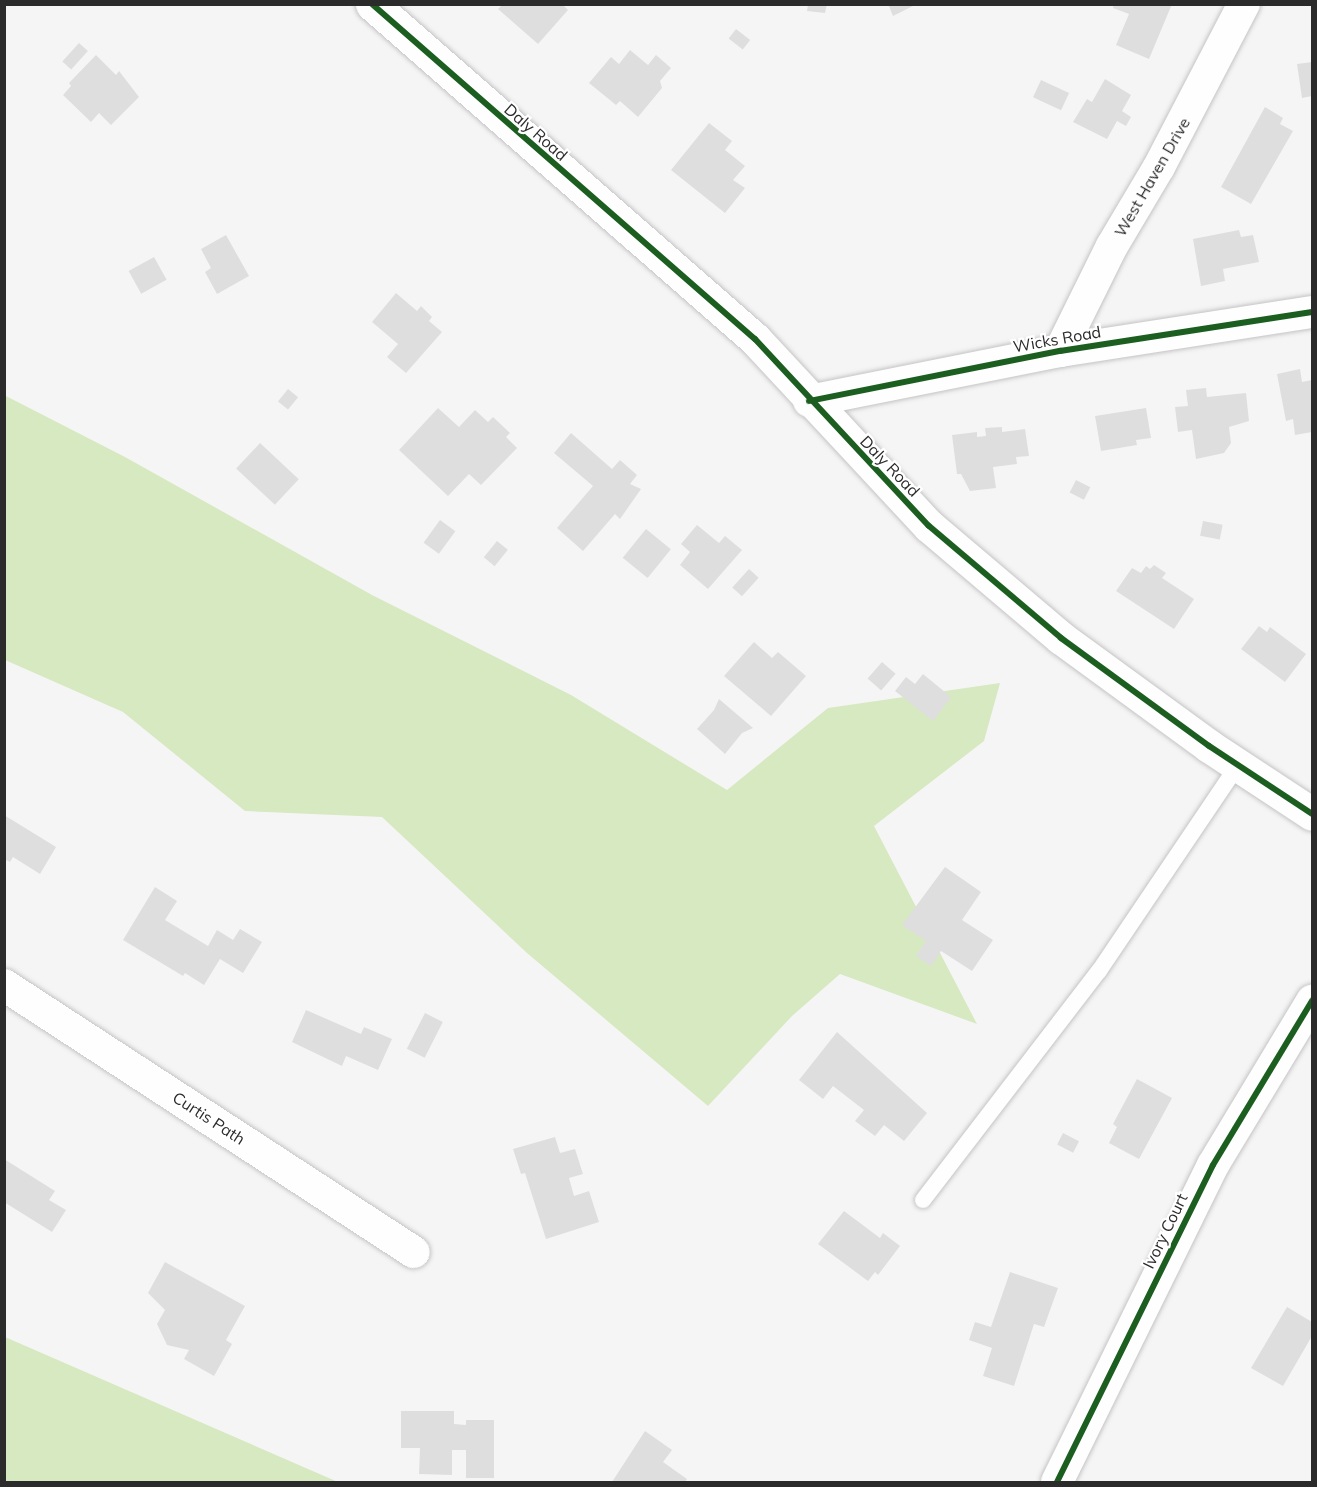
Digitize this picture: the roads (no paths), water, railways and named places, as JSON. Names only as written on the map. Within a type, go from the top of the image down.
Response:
[{"type":"street","name":"Daly Road","points":[[372,4],[755,339],[809,401],[929,526],[1061,638],[1238,765],[1312,814]]},
{"type":"street","name":"West Haven Drive","points":[[1060,351],[1112,246],[1160,167],[1244,4]]},
{"type":"street","name":"Wicks Road","points":[[809,401],[1060,351],[1312,312]]},
{"type":"street","name":"Curtis Path","points":[[4,985],[414,1252]]},
{"type":"street","name":"Ivory Court","points":[[1057,1482],[1212,1166],[1312,1001]]},
{"type":"lane","points":[[923,1200],[1099,970],[1238,765]]}]
